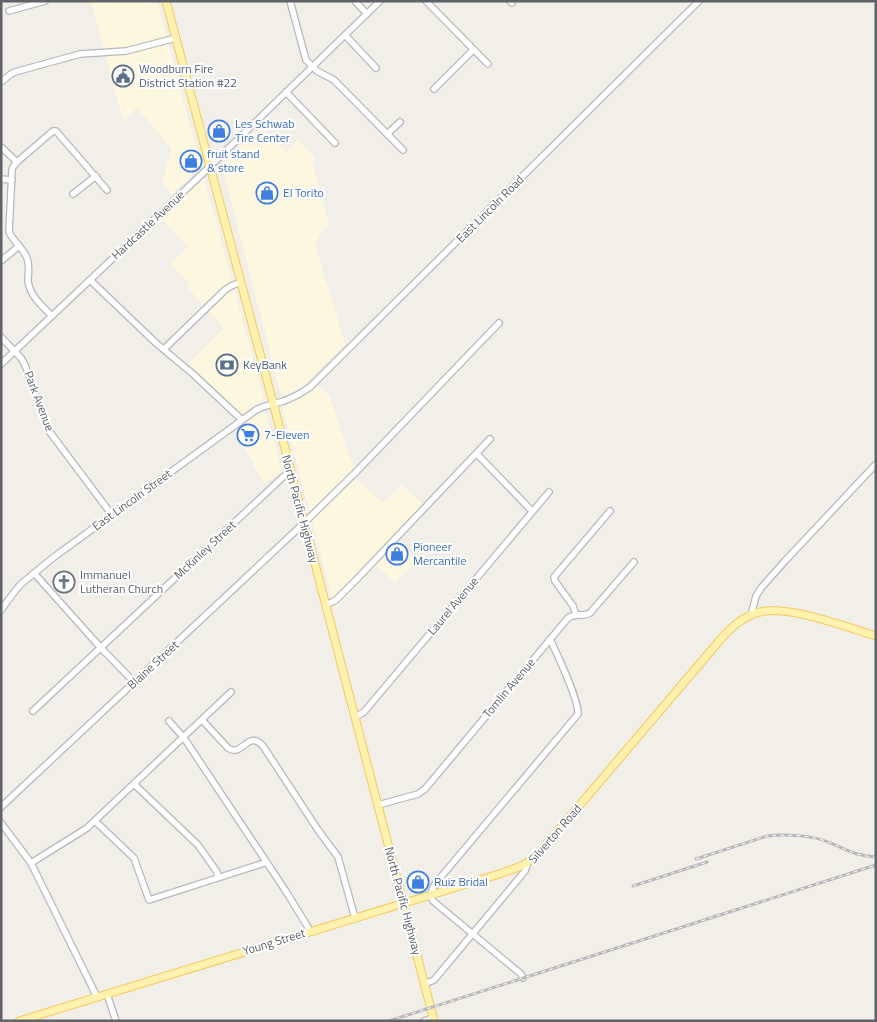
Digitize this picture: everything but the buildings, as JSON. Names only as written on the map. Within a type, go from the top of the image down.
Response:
[{"type":"main road","name":"North Pacific Highway","points":[[166,1],[434,1019]]},
{"type":"main road","points":[[751,615],[770,610],[789,612],[876,636]]},
{"type":"main road","name":"Silverton Road","points":[[528,862],[540,852],[726,632],[751,615]]},
{"type":"main road","name":"Young Street","points":[[19,1021],[508,871],[528,862]]},
{"type":"street","points":[[9,11],[45,1]]},
{"type":"street","points":[[290,1],[306,58],[312,67],[334,80],[403,150]]},
{"type":"street","points":[[355,1],[368,14]]},
{"type":"street","name":"Hardcastle Avenue","points":[[1,364],[210,166],[380,1]]},
{"type":"street","points":[[426,1],[488,64]]},
{"type":"street","name":"East Lincoln Road","points":[[273,404],[304,392],[699,1]]},
{"type":"street","points":[[345,35],[376,68]]},
{"type":"street","points":[[1,82],[16,72],[71,56],[86,53],[126,51],[176,38]]},
{"type":"street","points":[[434,89],[473,50]]},
{"type":"street","points":[[286,92],[335,144]]},
{"type":"street","points":[[387,134],[400,122]]},
{"type":"street","points":[[52,316],[31,292],[28,280],[29,264],[26,256],[10,234],[13,167],[56,131],[107,190]]},
{"type":"street","points":[[1,147],[17,162]]},
{"type":"street","points":[[74,194],[96,176]]},
{"type":"street","points":[[1,179],[12,180]]},
{"type":"street","points":[[1,261],[19,246]]},
{"type":"street","points":[[90,280],[157,344],[242,420]]},
{"type":"street","points":[[164,349],[228,287],[240,282]]},
{"type":"street","name":"Blaine Street","points":[[1,807],[304,523],[499,324]]},
{"type":"street","name":"Park Avenue","points":[[1,337],[21,358],[26,367],[49,431],[112,515]]},
{"type":"street","name":"East Lincoln Street","points":[[1,610],[15,591],[34,573],[66,548],[242,420],[262,407],[273,404]]},
{"type":"street","points":[[326,605],[336,600],[357,579],[490,439]]},
{"type":"street","points":[[477,454],[532,512]]},
{"type":"street","points":[[751,615],[761,588],[876,464]]},
{"type":"street","name":"McKinley Street","points":[[33,711],[283,478],[291,473]]},
{"type":"street","name":"Laurel Avenue","points":[[354,717],[364,712],[549,492]]},
{"type":"street","points":[[576,615],[573,606],[554,577],[610,511]]},
{"type":"street","name":"Tomlin Avenue","points":[[378,805],[418,794],[425,789],[568,618],[590,613],[634,562]]},
{"type":"street","points":[[34,573],[134,682]]},
{"type":"street","points":[[523,978],[434,901],[431,895],[435,884],[579,712],[576,700],[550,640]]},
{"type":"street","points":[[31,863],[79,834],[95,821],[231,692]]},
{"type":"street","points":[[202,720],[232,750],[237,750],[253,740],[263,746],[338,857],[355,918]]},
{"type":"street","points":[[169,721],[184,738],[292,901],[310,932]]},
{"type":"street","points":[[134,784],[198,845],[217,872],[218,877]]},
{"type":"street","points":[[95,821],[134,858],[149,900],[266,862]]},
{"type":"street","points":[[1,823],[31,863],[97,997]]},
{"type":"street","name":"Silverton Road","points":[[424,984],[434,980],[526,871],[528,862]]},
{"type":"street","points":[[107,994],[116,1021]]},
{"type":"street","points":[[424,1021],[434,1019]]},
{"type":"shaded area","points":[[91,1],[157,1],[201,166],[172,194],[162,182],[172,149],[137,108],[123,121]]},
{"type":"shaded area","points":[[261,127],[286,152],[298,140],[316,158],[312,161],[329,224],[321,233],[315,245],[345,344],[302,387],[283,395],[280,392],[222,165]]},
{"type":"shaded area","points":[[204,177],[264,399],[242,414],[188,364],[224,328],[187,287],[190,284],[170,264],[188,247],[161,218]]},
{"type":"shaded area","points":[[317,385],[329,395],[354,468],[350,473],[383,503],[402,485],[423,504],[393,536],[418,560],[395,583],[377,566],[335,610],[282,406],[308,393]]},
{"type":"shaded area","points":[[266,412],[282,471],[264,484],[235,430],[255,416]]},
{"type":"railway","points":[[696,859],[767,836],[781,835],[814,838],[856,854],[876,857]]},
{"type":"railway","points":[[633,886],[707,862]]},
{"type":"railway","points":[[389,1021],[876,865]]},
{"type":"place","name":"Woodburn Fire District Station #22","points":[[123,76]]},
{"type":"place","name":"Les Schwab Tire Center","points":[[219,131]]},
{"type":"place","name":"fruit stand & store","points":[[191,161]]},
{"type":"place","name":"El Torito","points":[[267,193]]},
{"type":"place","name":"KeyBank","points":[[227,365]]},
{"type":"place","name":"7-Eleven","points":[[248,435]]},
{"type":"place","name":"Pioneer Mercantile","points":[[397,554]]},
{"type":"place","name":"Immanuel Lutheran Church","points":[[64,582]]},
{"type":"place","name":"Ruiz Bridal","points":[[418,882]]}]
